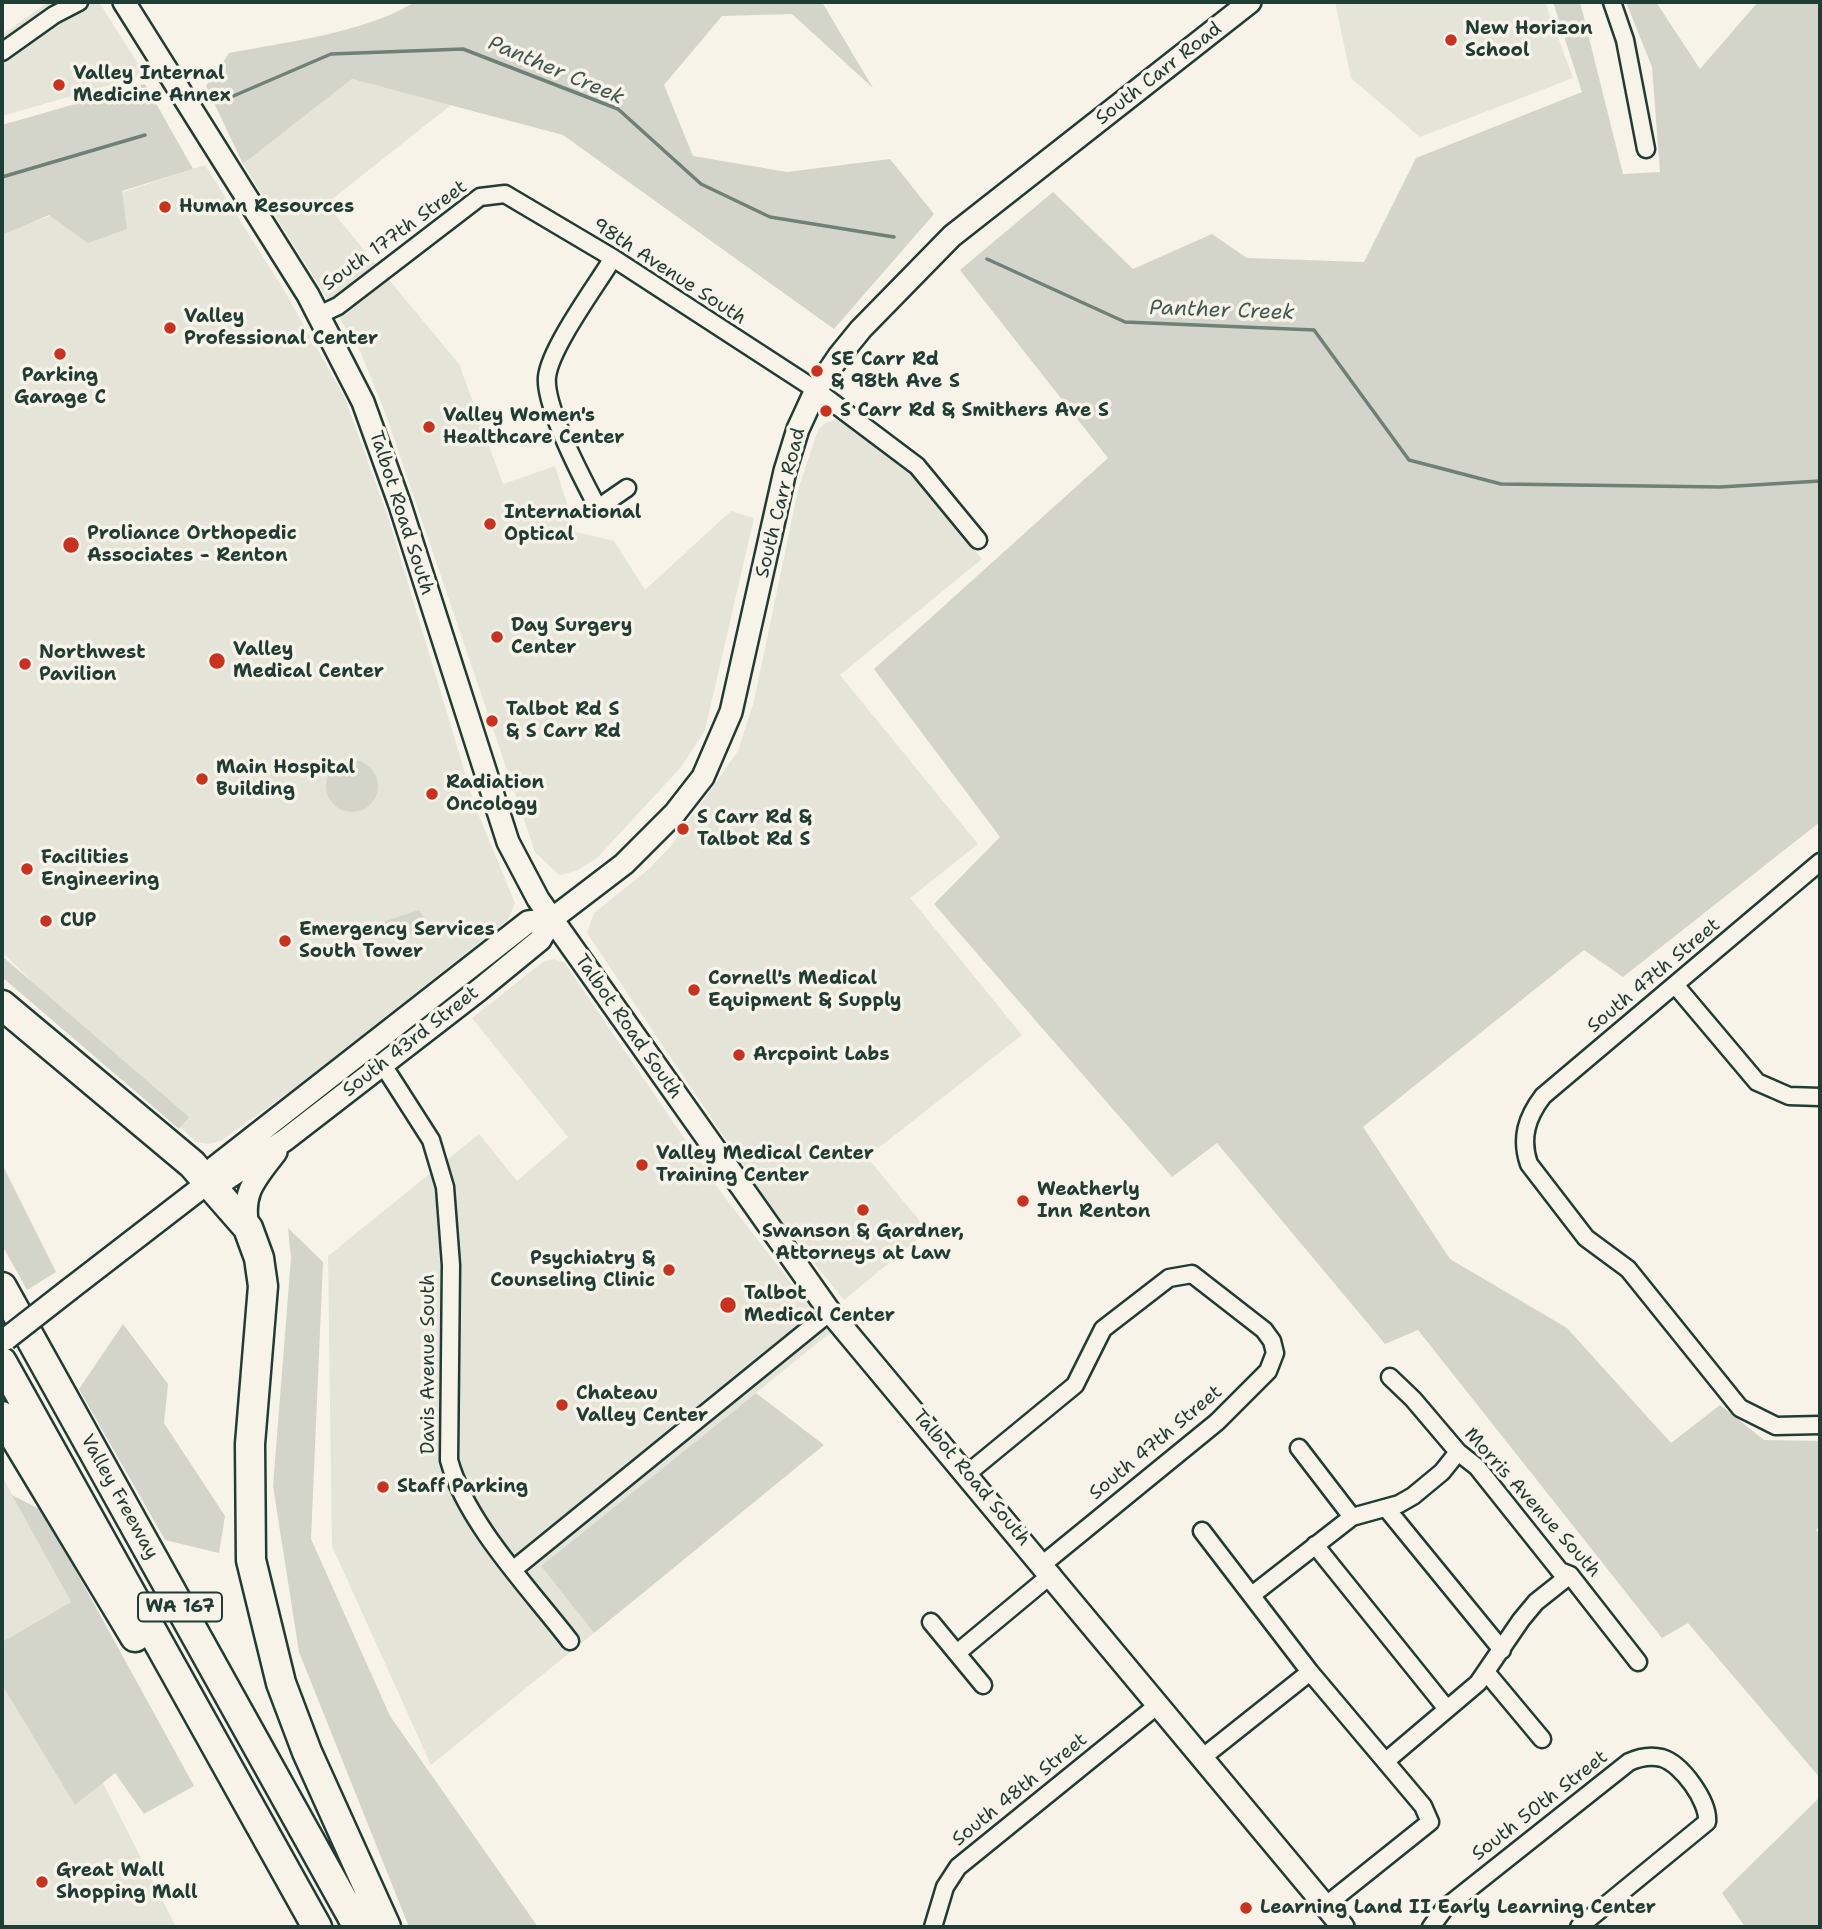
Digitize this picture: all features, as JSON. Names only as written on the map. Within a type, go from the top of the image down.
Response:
[{"type":"highway","points":[[2,1005],[210,1181],[248,1228],[259,1258],[263,1286],[250,1444],[251,1560],[281,1683],[307,1752],[386,1927]]},
{"type":"highway","name":"Valley Freeway","points":[[2,1287],[358,1927]]},
{"type":"highway","points":[[2,1308],[346,1927]]},
{"type":"highway","name":"Valley Freeway","points":[[3,1349],[317,1927]]},
{"type":"highway","points":[[2,1416],[128,1625],[250,1837],[272,1848]]},
{"type":"main road","name":"Talbot Road South","points":[[124,2],[319,315],[373,427],[508,842],[521,871],[552,919],[831,1312],[968,1473],[1343,1927]]},
{"type":"main road","name":"South Carr Road","points":[[552,919],[646,844],[703,777],[731,712],[785,471],[798,429],[816,390],[861,329],[952,236],[1250,2]]},
{"type":"main road","name":"South 43rd Street","points":[[210,1181],[225,1180],[285,1140],[383,1065],[540,940],[552,919]]},
{"type":"main road","name":"South 43rd Street","points":[[3,1349],[70,1289],[210,1181],[215,1167],[526,923],[552,919]]},
{"type":"main road","points":[[248,1228],[244,1209],[251,1185],[285,1140]]},
{"type":"street","points":[[2,52],[54,15],[79,2]]},
{"type":"street","points":[[1612,2],[1625,40],[1646,149]]},
{"type":"street","name":"South 177th Street","points":[[319,315],[338,306],[480,197],[497,193]]},
{"type":"street","name":"98th Avenue South","points":[[497,193],[505,194],[613,258],[816,390],[918,466],[978,540]]},
{"type":"street","points":[[613,258],[552,358],[546,378],[549,398],[580,474],[598,508],[627,488]]},
{"type":"street","name":"South 47th Street","points":[[1820,862],[1543,1096],[1533,1109],[1526,1130],[1525,1151],[1529,1164],[1586,1238],[1628,1269],[1740,1408],[1756,1419],[1776,1426],[1820,1425]]},
{"type":"street","points":[[1676,986],[1757,1082],[1773,1092],[1789,1096],[1820,1097]]},
{"type":"street","name":"Davis Avenue South","points":[[383,1065],[431,1140],[445,1187],[451,1265],[449,1460],[461,1496],[570,1641]]},
{"type":"street","name":"South 47th Street","points":[[957,1653],[1047,1569],[1217,1422],[1268,1371],[1275,1353],[1272,1341],[1264,1330],[1192,1274],[1184,1273],[1169,1278],[1103,1329],[1074,1385],[968,1473]]},
{"type":"street","points":[[514,1569],[831,1312]]},
{"type":"street","name":"Morris Avenue South","points":[[1390,1377],[1413,1399],[1458,1452],[1477,1467],[1560,1571],[1570,1575],[1639,1662]]},
{"type":"street","points":[[1298,1448],[1352,1517]]},
{"type":"street","points":[[1252,1595],[1352,1517],[1386,1508],[1413,1496],[1442,1472],[1458,1452]]},
{"type":"street","points":[[1386,1508],[1502,1650]]},
{"type":"street","points":[[1202,1531],[1310,1672],[1423,1806],[1430,1822],[1325,1906]]},
{"type":"street","points":[[1315,1545],[1447,1709]]},
{"type":"street","points":[[1386,1761],[1486,1672],[1536,1602],[1570,1575]]},
{"type":"street","points":[[931,1622],[983,1685]]},
{"type":"street","points":[[1203,1757],[1310,1672]]},
{"type":"street","points":[[1486,1672],[1542,1739]]},
{"type":"street","name":"South 48th Street","points":[[933,1927],[945,1886],[958,1867],[1159,1704]]},
{"type":"street","name":"South 50th Street","points":[[1431,1927],[1445,1908],[1629,1762],[1651,1756],[1673,1763],[1704,1800],[1708,1811],[1707,1822],[1579,1927]]},
{"type":"shaded area","points":[[48,2],[99,2],[145,75],[2,116],[2,35]]},
{"type":"shaded area","points":[[415,2],[822,2],[873,88],[792,14],[722,16],[664,85],[693,156],[787,172],[890,159],[934,214],[834,329],[563,135],[352,79],[243,164],[206,86],[229,53],[349,29],[395,13]]},
{"type":"shaded area","name":"New Horizon School","points":[[1335,2],[1545,2],[1573,78],[1420,137],[1351,78]]},
{"type":"shaded area","points":[[1553,2],[1580,2],[1623,174],[1660,172],[1652,67],[1626,2],[1656,2],[1700,69],[1758,2],[1820,2],[1820,822],[1623,977],[1584,950],[1363,1127],[1450,1259],[1567,1328],[1671,1443],[1720,1405],[1764,1440],[1820,1441],[1820,1526],[1816,1530],[1820,1535],[1820,1778],[1688,1623],[1662,1638],[1418,1330],[1385,1344],[1217,1143],[1172,1177],[934,904],[1000,837],[874,669],[1108,458],[960,270],[1053,192],[1133,269],[1212,234],[1247,258],[1364,262],[1416,158],[1582,92]]},
{"type":"shaded area","points":[[352,79],[451,105],[326,204],[459,364],[503,484],[555,466],[576,532],[614,541],[645,590],[731,511],[754,518],[705,730],[681,767],[597,858],[576,871],[559,875],[535,852],[385,412],[360,351],[243,164]]},
{"type":"shaded area","points":[[145,84],[193,169],[122,191],[127,229],[88,243],[49,215],[2,235],[2,125]]},
{"type":"shaded area","name":"Valley Medical Center","points":[[205,165],[284,290],[344,396],[388,517],[475,806],[515,903],[508,920],[292,1090],[222,1140],[209,1144],[196,1142],[2,952],[2,232]]},
{"type":"shaded area","points":[[839,420],[915,477],[982,559],[840,675],[978,844],[910,898],[1022,1035],[867,1157],[928,1231],[844,1300],[784,1226],[587,933],[594,913],[649,869],[671,846],[738,751],[754,701],[798,490],[818,430],[826,422]]},
{"type":"shaded area","points":[[352,760],[362,762],[370,768],[376,776],[376,796],[370,804],[362,810],[352,812],[342,810],[334,804],[328,796],[326,786],[328,776],[334,768],[342,762]]},
{"type":"shaded area","points":[[419,910],[424,918],[396,951],[395,946],[399,945],[392,929],[380,923]]},
{"type":"shaded area","points":[[2,956],[189,1117],[179,1129],[2,977]]},
{"type":"shaded area","points":[[553,959],[564,962],[723,1195],[830,1333],[541,1566],[594,1633],[431,1765],[332,1546],[328,1256],[479,1134],[517,1181],[568,1137],[472,1018],[543,962]]},
{"type":"shaded area","points":[[2,1164],[56,1272],[27,1290],[2,1245]]},
{"type":"shaded area","points":[[288,1228],[323,1262],[311,1539],[390,1716],[538,1927],[409,1927],[299,1652],[273,1486],[291,1258]]},
{"type":"shaded area","points":[[123,1324],[168,1384],[164,1423],[225,1516],[219,1553],[165,1540],[79,1389]]},
{"type":"shaded area","points":[[756,1393],[824,1445],[594,1633],[541,1566]]},
{"type":"shaded area","points":[[2,1476],[71,1602],[2,1642]]},
{"type":"shaded area","points":[[12,1495],[43,1511],[194,1786],[144,1814],[115,1773],[75,1805],[2,1685],[2,1642],[71,1602]]},
{"type":"shaded area","name":"Great Wall Shopping Mall","points":[[2,1685],[75,1804],[102,1781],[176,1927],[2,1927]]},
{"type":"shaded area","points":[[1820,1797],[1820,1927],[1745,1927],[1722,1893]]},
{"type":"waterway","name":"Panther Creek","points":[[224,100],[331,54],[463,49],[618,109],[701,184],[770,217],[894,237]]},
{"type":"waterway","name":"Panther Creek","points":[[2,177],[145,135]]},
{"type":"waterway","name":"Panther Creek","points":[[987,259],[1125,322],[1314,330],[1409,460],[1501,484],[1720,487],[1820,481]]},
{"type":"place","name":"New Horizon School","points":[[1451,40]]},
{"type":"place","name":"Valley Internal Medicine Annex","points":[[59,85]]},
{"type":"place","name":"Human Resources","points":[[165,207]]},
{"type":"place","name":"Valley Professional Center","points":[[170,328]]},
{"type":"place","name":"Parking Garage C","points":[[60,354]]},
{"type":"place","name":"SE Carr Rd & 98th Ave S","points":[[817,371]]},
{"type":"place","name":"S Carr Rd & Smithers Ave S","points":[[826,411]]},
{"type":"place","name":"Valley Women's Healthcare Center","points":[[429,427]]},
{"type":"place","name":"International Optical","points":[[490,524]]},
{"type":"place","name":"Proliance Orthopedic Associates - Renton","points":[[71,545]]},
{"type":"place","name":"Day Surgery Center","points":[[497,637]]},
{"type":"place","name":"Valley Medical Center","points":[[217,661]]},
{"type":"place","name":"Northwest Pavilion","points":[[25,664]]},
{"type":"place","name":"Talbot Rd S & S Carr Rd","points":[[492,721]]},
{"type":"place","name":"Main Hospital Building","points":[[202,779]]},
{"type":"place","name":"Radiation Oncology","points":[[432,794]]},
{"type":"place","name":"S Carr Rd & Talbot Rd S","points":[[683,829]]},
{"type":"place","name":"Facilities Engineering","points":[[27,869]]},
{"type":"place","name":"CUP","points":[[46,921]]},
{"type":"place","name":"Emergency Services South Tower","points":[[285,941]]},
{"type":"place","name":"Cornell's Medical Equipment & Supply","points":[[694,990]]},
{"type":"place","name":"Arcpoint Labs","points":[[739,1055]]},
{"type":"place","name":"Valley Medical Center Training Center","points":[[642,1165]]},
{"type":"place","name":"Weatherly Inn Renton","points":[[1023,1201]]},
{"type":"place","name":"Swanson & Gardner, Attorneys at Law","points":[[863,1210]]},
{"type":"place","name":"Psychiatry & Counseling Clinic","points":[[669,1270]]},
{"type":"place","name":"Talbot Medical Center","points":[[728,1305]]},
{"type":"place","name":"Chateau Valley Center","points":[[562,1405]]},
{"type":"place","name":"Staff Parking","points":[[383,1487]]},
{"type":"place","name":"Great Wall Shopping Mall","points":[[42,1882]]},
{"type":"place","name":"Learning Land II Early Learning Center","points":[[1246,1908]]}]
